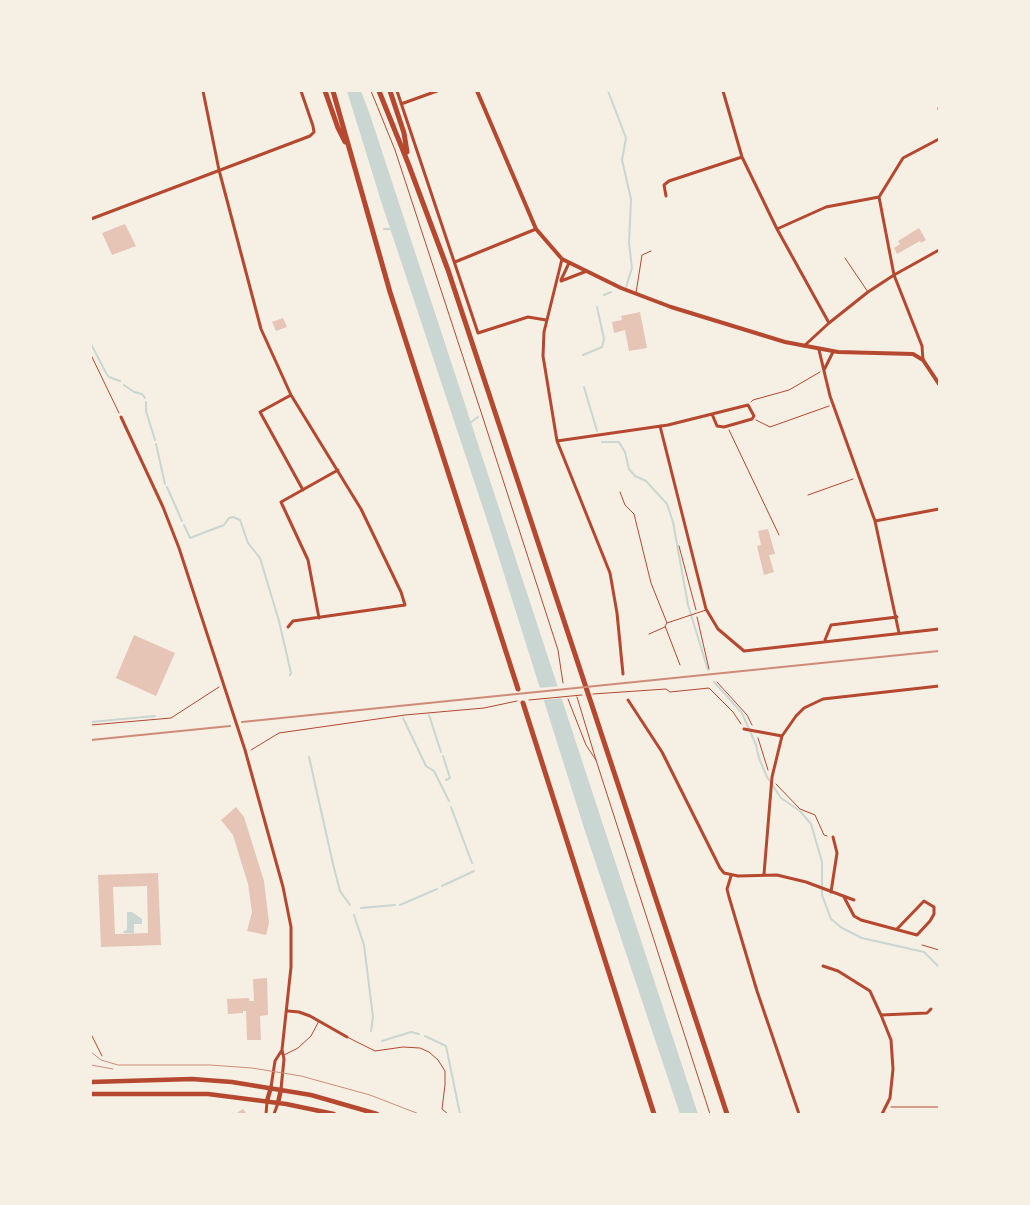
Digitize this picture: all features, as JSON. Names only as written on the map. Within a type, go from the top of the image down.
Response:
[{"type":"highway","points":[[325,91],[338,128],[350,148]]},
{"type":"highway","points":[[333,91],[390,292],[518,689]]},
{"type":"highway","points":[[379,91],[448,270],[726,1114]]},
{"type":"highway","points":[[390,91],[404,133],[408,163]]},
{"type":"highway","points":[[524,702],[654,1114]]},
{"type":"main road","points":[[91,1082],[206,1080],[270,1087],[337,1102],[377,1114]]},
{"type":"main road","points":[[267,1101],[270,1087]]},
{"type":"main road","points":[[278,1103],[280,1089]]},
{"type":"main road","points":[[91,1094],[196,1094],[267,1101],[334,1114]]},
{"type":"street","points":[[203,91],[219,170],[261,329],[291,395],[338,470],[382,552],[405,605],[293,621],[290,622],[288,627]]},
{"type":"street","points":[[91,219],[310,136],[314,132],[301,91]]},
{"type":"street","points":[[397,91],[478,333],[528,317],[546,320]]},
{"type":"street","points":[[401,104],[438,91]]},
{"type":"street","points":[[477,91],[536,229],[562,259],[636,294],[710,319],[804,346],[819,350],[859,354],[906,353],[923,360]]},
{"type":"street","points":[[723,91],[742,157],[777,229],[829,323]]},
{"type":"street","points":[[939,139],[903,158],[879,197],[894,275],[922,346],[923,360],[939,384]]},
{"type":"street","points":[[666,196],[664,185],[669,181],[742,157]]},
{"type":"street","points":[[777,229],[826,207],[879,197]]},
{"type":"street","points":[[455,262],[536,229]]},
{"type":"street","points":[[804,346],[868,292],[939,250]]},
{"type":"street","points":[[562,259],[557,286],[546,320],[543,356],[557,441],[610,573],[617,613],[623,674]]},
{"type":"street","points":[[557,286],[569,263]]},
{"type":"street","points":[[561,281],[587,272]]},
{"type":"street","points":[[819,350],[833,405],[875,521],[899,633]]},
{"type":"street","points":[[824,370],[833,352]]},
{"type":"street","points":[[291,395],[260,412],[303,490]]},
{"type":"street","points":[[557,441],[660,426],[750,405],[754,418],[727,427],[717,426],[712,414]]},
{"type":"street","points":[[121,416],[163,507],[224,685],[268,827],[291,927],[288,1011],[282,1050],[275,1061],[270,1087]]},
{"type":"street","points":[[660,426],[706,610],[718,628],[744,651],[825,640],[939,629]]},
{"type":"street","points":[[319,618],[308,560],[281,502],[338,470]]},
{"type":"street","points":[[875,521],[939,509]]},
{"type":"street","points":[[825,640],[831,625],[897,617]]},
{"type":"street","points":[[764,874],[772,778],[782,736],[796,716],[804,708],[823,699],[939,686]]},
{"type":"street","points":[[628,700],[674,775],[720,868],[731,876],[778,875],[818,886],[854,900]]},
{"type":"street","points":[[745,729],[782,736]]},
{"type":"street","points":[[832,892],[837,853],[833,837]]},
{"type":"street","points":[[731,876],[727,889],[729,897],[757,991],[799,1114]]},
{"type":"street","points":[[844,896],[854,916],[861,920],[917,935],[930,921],[934,914],[934,906],[924,901],[897,929]]},
{"type":"street","points":[[823,966],[838,971],[870,991],[881,1015],[890,1040],[892,1053],[892,1089],[887,1107],[882,1114]]},
{"type":"street","points":[[881,1015],[927,1012],[931,1009]]},
{"type":"street","points":[[288,1011],[299,1012],[319,1020],[347,1037]]},
{"type":"street","points":[[280,1089],[284,1055],[282,1050]]},
{"type":"street","points":[[266,1114],[267,1101]]},
{"type":"street","points":[[274,1114],[278,1103]]},
{"type":"lane","points":[[636,294],[642,255],[651,251]]},
{"type":"lane","points":[[845,258],[868,292]]},
{"type":"lane","points":[[620,492],[625,504],[634,514],[651,583],[667,623],[666,626],[680,665]]},
{"type":"lane","points":[[667,623],[706,610]]},
{"type":"lane","points":[[649,634],[666,626]]},
{"type":"lane","points":[[284,1055],[298,1048],[311,1036],[319,1020]]},
{"type":"lane","points":[[347,1037],[375,1052],[404,1047],[420,1048],[429,1052],[438,1060],[445,1071],[442,1109],[448,1114]]},
{"type":"path","points":[[370,91],[395,150],[479,406],[558,650],[563,683]]},
{"type":"path","points":[[91,355],[121,416]]},
{"type":"path","points":[[750,405],[753,400],[789,390],[824,370]]},
{"type":"path","points":[[754,418],[759,423],[770,427],[833,405]]},
{"type":"path","points":[[727,427],[779,535]]},
{"type":"path","points":[[808,495],[859,477]]},
{"type":"path","points":[[679,546],[709,670]]},
{"type":"path","points":[[717,682],[747,715],[768,770],[777,786],[800,809],[815,816],[824,835],[833,837]]},
{"type":"path","points":[[91,725],[171,718],[224,685]]},
{"type":"path","points":[[599,693],[616,694],[709,688],[733,712],[745,729]]},
{"type":"path","points":[[576,695],[710,1114]]},
{"type":"path","points":[[524,702],[581,695]]},
{"type":"path","points":[[568,698],[586,745],[596,760]]},
{"type":"path","points":[[245,750],[253,749],[279,734],[405,715],[484,708],[509,702]]},
{"type":"path","points":[[922,945],[939,950]]},
{"type":"path","points":[[91,1034],[102,1056]]},
{"type":"path","points":[[887,1107],[939,1107]]},
{"type":"shaded area","points":[[347,91],[361,91],[370,115],[698,1114],[680,1114],[584,828],[487,520],[381,201]]},
{"type":"shaded area","points":[[127,912],[132,912],[142,919],[142,924],[134,924],[134,933],[124,933],[123,931],[127,930]]},
{"type":"pier","points":[[560,686],[564,698],[541,700],[538,688]]},
{"type":"building","points":[[125,224],[136,246],[112,255],[102,233]]},
{"type":"building","points":[[919,228],[926,240],[921,243],[920,241],[897,254],[894,248],[900,244],[898,241]]},
{"type":"building","points":[[640,312],[647,348],[629,351],[625,330],[614,333],[612,322],[622,320],[621,316]]},
{"type":"building","points":[[283,318],[287,327],[276,331],[272,322]]},
{"type":"building","points":[[768,529],[775,554],[769,555],[774,572],[764,575],[757,546],[761,545],[758,531]]},
{"type":"building","points":[[134,635],[175,653],[156,696],[116,678]]},
{"type":"building","points":[[236,807],[244,817],[264,881],[269,923],[266,935],[247,931],[252,912],[248,884],[233,835],[221,820]]},
{"type":"building","points":[[158,873],[161,945],[101,947],[98,875]],"holes":[[[147,886],[148,933],[115,934],[113,887]]]},
{"type":"building","points":[[267,978],[268,1015],[260,1016],[261,1040],[247,1040],[246,1011],[228,1014],[227,999],[249,998],[249,1001],[254,1001],[253,979]]},
{"type":"building","points":[[243,1109],[247,1114],[236,1114],[241,1110]]},
{"type":"waterway","points":[[608,91],[626,138],[622,160],[631,199],[629,243],[632,268],[626,287]]},
{"type":"waterway","points":[[384,229],[392,229]]},
{"type":"waterway","points":[[604,295],[611,292]]},
{"type":"waterway","points":[[583,355],[602,347],[604,339],[597,307]]},
{"type":"waterway","points":[[91,344],[109,377],[120,381]]},
{"type":"waterway","points":[[124,385],[134,392],[142,394],[145,398]]},
{"type":"waterway","points":[[584,387],[597,431]]},
{"type":"waterway","points":[[146,402],[146,411],[155,440]]},
{"type":"waterway","points":[[470,423],[478,417]]},
{"type":"waterway","points":[[602,442],[619,442],[625,452],[629,469],[635,476],[646,481],[667,504],[673,522],[688,605],[708,670]]},
{"type":"waterway","points":[[156,444],[165,484]]},
{"type":"waterway","points":[[167,487],[182,521]]},
{"type":"waterway","points":[[184,525],[190,538],[224,525],[229,518],[233,517],[240,520],[248,543],[260,558],[279,621],[290,675]]},
{"type":"waterway","points":[[714,682],[742,713],[767,777],[781,798],[800,811],[811,824],[822,862],[822,895],[831,919],[842,928],[862,938],[924,952],[939,967]]},
{"type":"waterway","points":[[429,715],[441,752]]},
{"type":"waterway","points":[[91,722],[155,716]]},
{"type":"waterway","points":[[403,718],[426,766],[434,771],[449,801]]},
{"type":"waterway","points":[[443,756],[450,778],[446,780]]},
{"type":"waterway","points":[[309,757],[340,891],[350,905]]},
{"type":"waterway","points":[[451,807],[472,863]]},
{"type":"waterway","points":[[442,886],[474,871]]},
{"type":"waterway","points":[[400,905],[437,889]]},
{"type":"waterway","points":[[361,908],[395,905]]},
{"type":"waterway","points":[[354,915],[364,945],[373,1017],[371,1031]]},
{"type":"waterway","points":[[382,1041],[411,1032],[419,1034]]},
{"type":"waterway","points":[[425,1036],[446,1046],[460,1114]]},
{"type":"tram line","points":[[91,1052],[101,1060],[118,1065],[210,1065],[252,1068],[301,1076],[370,1095],[419,1114]]},
{"type":"tram line","points":[[91,1065],[113,1069]]},
{"type":"railway","points":[[242,722],[939,651]]},
{"type":"railway","points":[[91,740],[230,726]]}]
